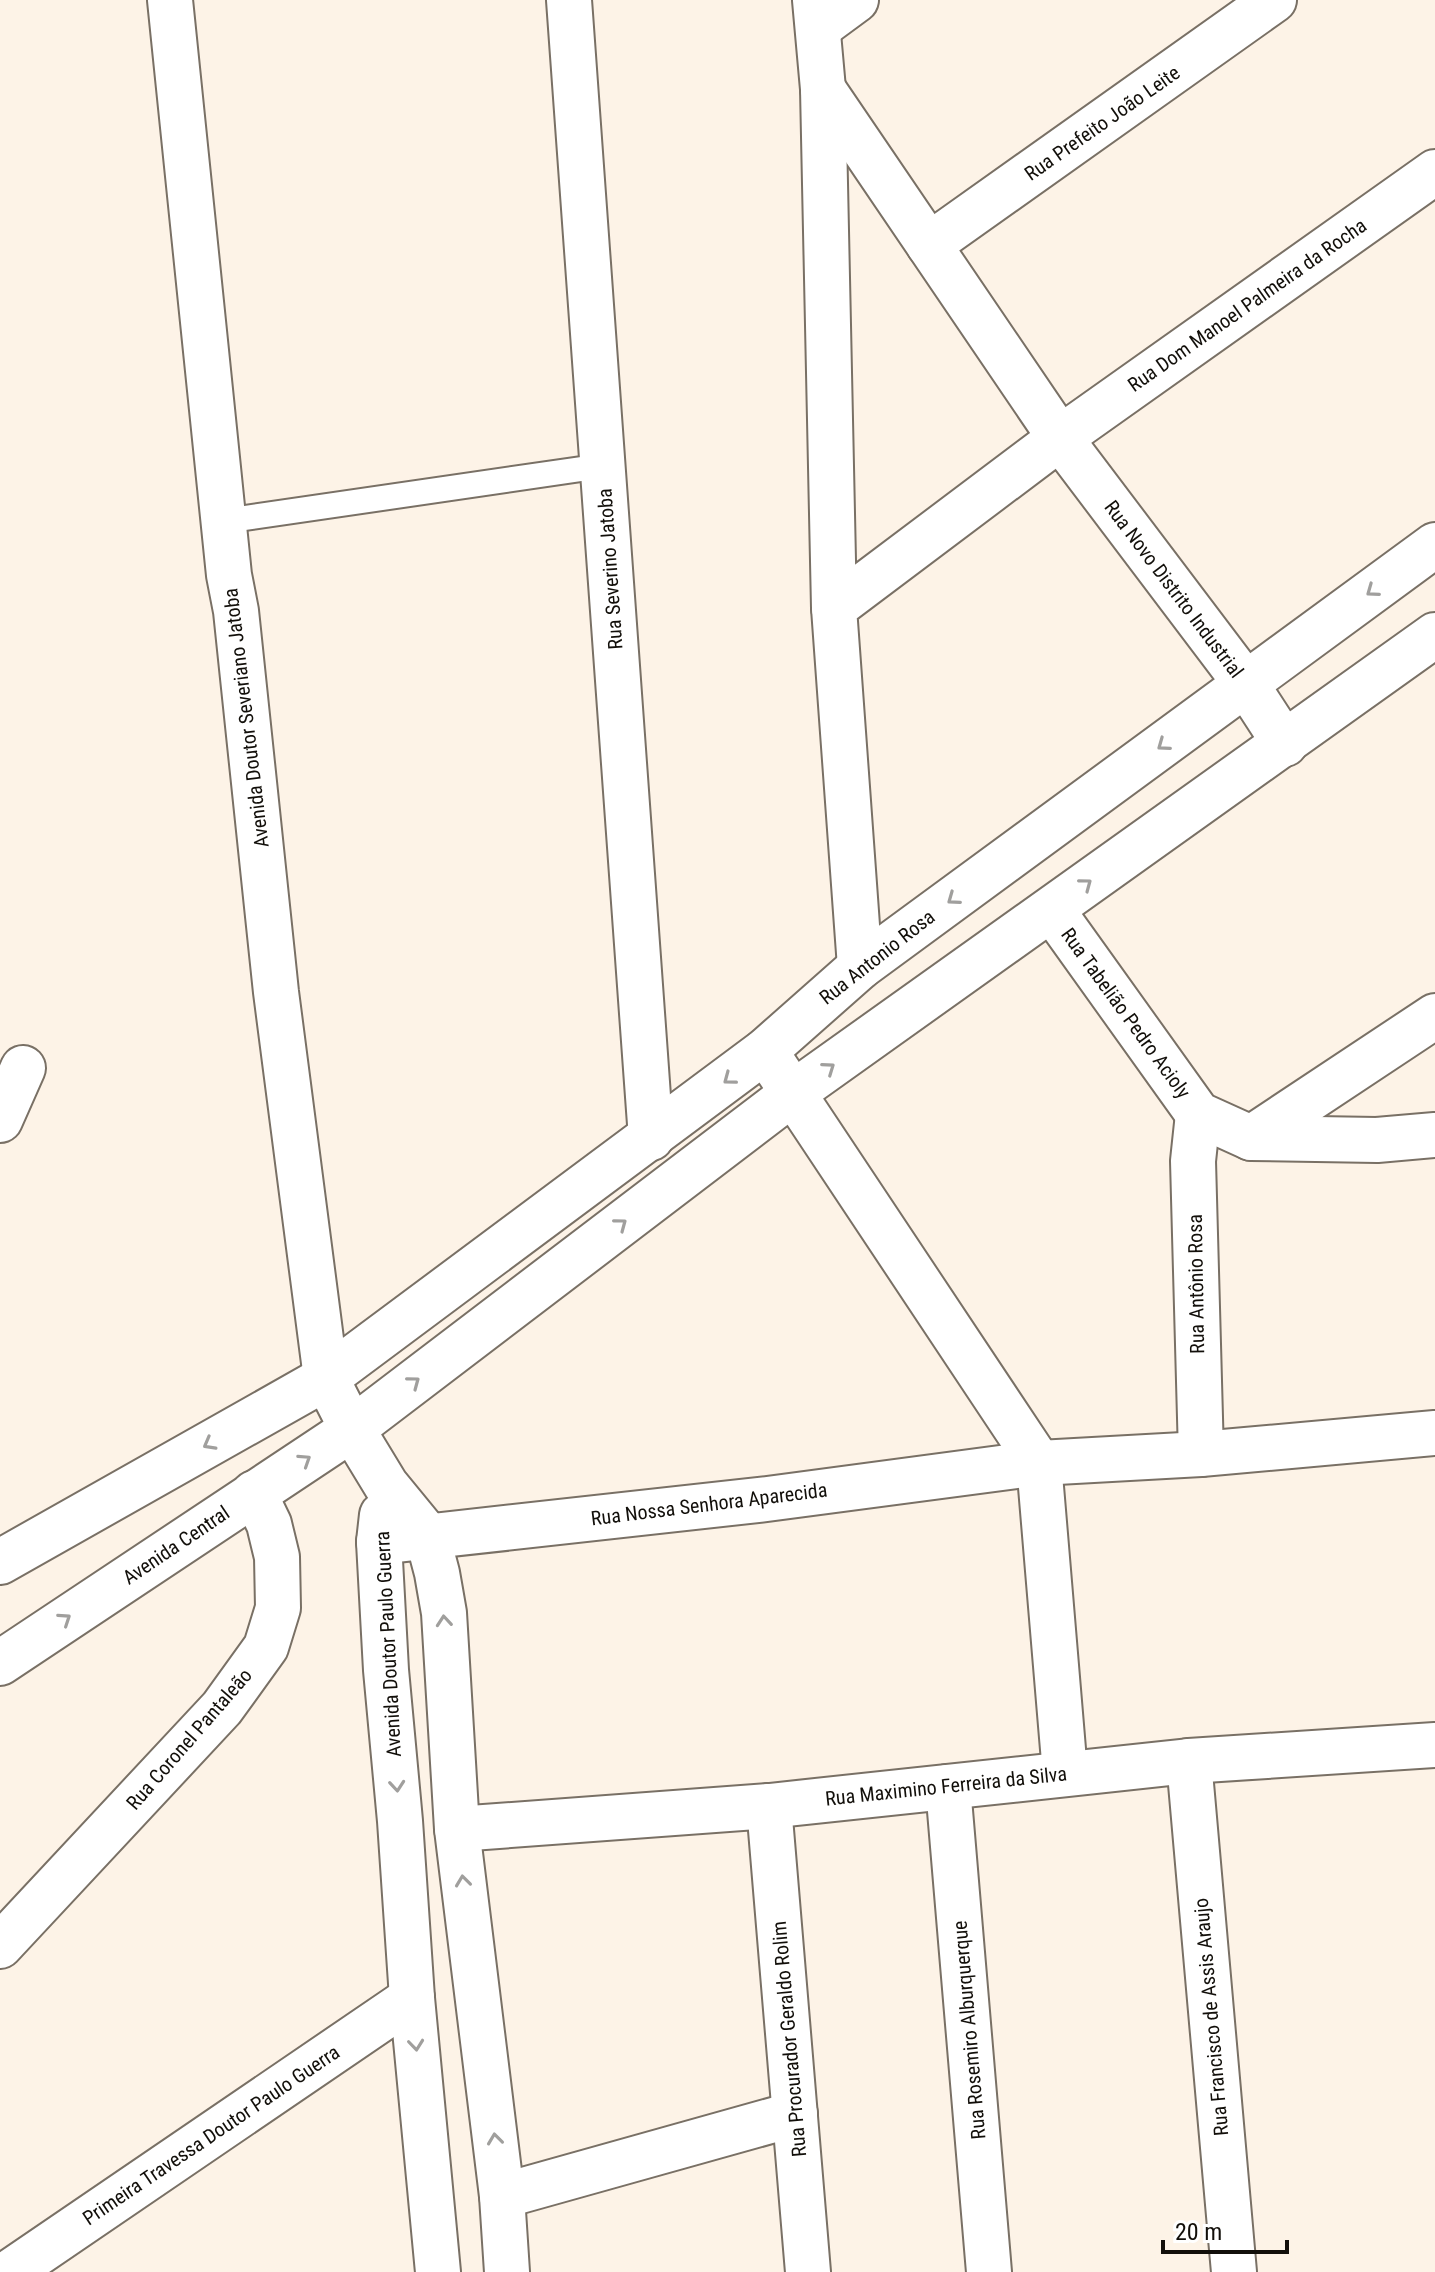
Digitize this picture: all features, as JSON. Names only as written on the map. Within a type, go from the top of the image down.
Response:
[{"type":"street","name":"Avenida Doutor Severiano Jatoba","points":[[170,0],[276,992],[326,1378],[386,1485]]},
{"type":"street","name":"Rua Severino Jatoba","points":[[569,0],[651,1138]]},
{"type":"street","points":[[856,0],[817,14],[823,89],[834,608],[860,967]]},
{"type":"street","name":"Rua Prefeito João Leite","points":[[929,245],[1274,0]]},
{"type":"street","name":"Rua Novo Distrito Industrial","points":[[823,89],[1060,438],[1246,684],[1285,744]]},
{"type":"street","name":"Rua Dom Manoel Palmeira da Rocha","points":[[834,608],[1060,438],[1435,172]]},
{"type":"street","name":"Rua Antonio Rosa","points":[[326,1378],[765,1051],[860,967],[1435,545]]},
{"type":"street","points":[[352,1429],[793,1093],[1435,635]]},
{"type":"street","name":"Rua Tabelião Pedro Acioly","points":[[1052,910],[1198,1114],[1251,1138],[1377,1140],[1435,1135]]},
{"type":"street","points":[[1251,1138],[1435,1016]]},
{"type":"street","points":[[765,1051],[1039,1463],[1065,1773]]},
{"type":"street","points":[[0,1120],[23,1068]]},
{"type":"street","name":"Rua Antônio Rosa","points":[[1198,1114],[1193,1161],[1201,1454]]},
{"type":"street","points":[[0,1562],[326,1378]]},
{"type":"street","name":"Avenida Central","points":[[0,1663],[352,1429]]},
{"type":"street","name":"Rua Nossa Senhora Aparecida","points":[[379,1542],[767,1499],[1039,1463],[1201,1454],[1435,1433]]},
{"type":"street","name":"Avenida Doutor Paulo Guerra","points":[[386,1485],[427,1535],[444,1613],[457,1829],[502,2196],[507,2272]]},
{"type":"street","name":"Avenida Doutor Paulo Guerra","points":[[386,1485],[379,1542],[386,1670],[438,2272]]},
{"type":"street","name":"Rua Coronel Pantaleão","points":[[0,1946],[222,1708],[266,1647],[278,1608],[277,1557],[269,1524],[254,1493]]},
{"type":"street","name":"Rua Maximino Ferreira da Silva","points":[[457,1829],[769,1806],[1189,1761],[1435,1745]]},
{"type":"street","name":"Rua Francisco de Assis Araujo","points":[[1189,1761],[1234,2272]]},
{"type":"street","name":"Rua Rosemiro Alburquerque","points":[[948,1787],[989,2272]]},
{"type":"street","name":"Rua Procurador Geraldo Rolim","points":[[769,1806],[808,2272]]},
{"type":"street","name":"Primeira Travessa Doutor Paulo Guerra","points":[[10,2272],[412,1998]]},
{"type":"street","points":[[502,2196],[795,2114]]},
{"type":"lane","points":[[224,521],[602,466]]}]
